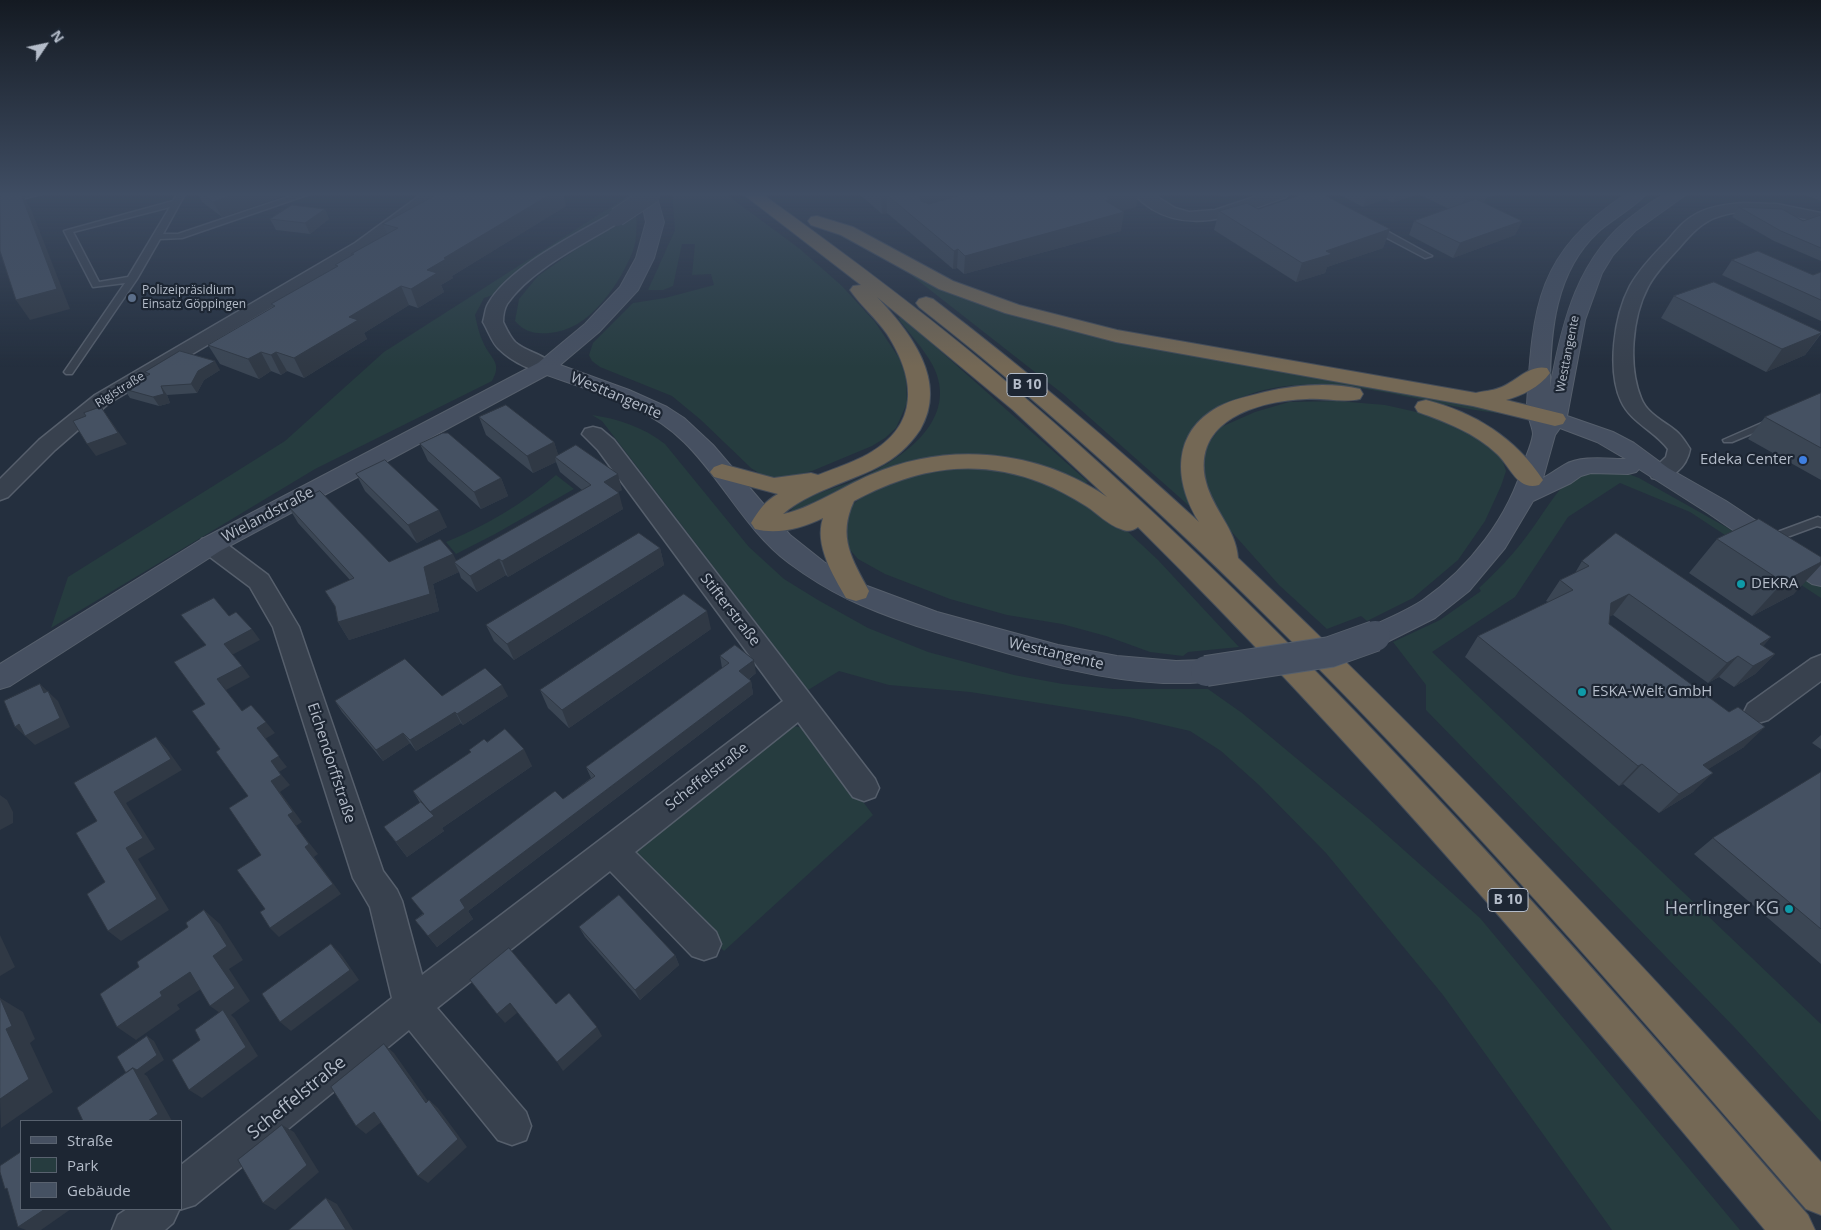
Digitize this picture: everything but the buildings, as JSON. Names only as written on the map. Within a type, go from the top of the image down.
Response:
[{"type":"highway","name":"B 10","points":[[829,251],[915,317],[1218,572],[1389,723],[1525,864],[1674,1027],[1821,1194]]},
{"type":"highway","name":"B 10","points":[[858,251],[934,309],[1031,388],[1134,477],[1218,572],[1293,667],[1494,884],[1644,1054],[1793,1230]]},
{"type":"highway","name":"B 10","points":[[884,251],[946,285],[1012,309],[1116,336],[1473,399]]},
{"type":"highway","points":[[838,258],[852,281],[881,313],[903,344],[916,368],[921,394],[920,409],[908,432],[881,456],[836,489],[832,536],[836,552],[856,591]]},
{"type":"highway","points":[[1473,399],[1499,397],[1514,391],[1539,373]]},
{"type":"highway","points":[[764,523],[774,508],[790,498],[836,489],[933,462],[982,460],[1013,465],[1070,485],[1102,504],[1132,526],[1162,553],[1218,572],[1222,539],[1207,514],[1195,485],[1191,454],[1196,441],[1213,421],[1248,402],[1268,396],[1301,392],[1345,393],[1504,422],[1546,422]]},
{"type":"highway","points":[[1473,399],[1546,422]]},
{"type":"highway","points":[[1426,407],[1472,426],[1493,439],[1509,452],[1527,488]]},
{"type":"highway","points":[[722,472],[774,486],[785,486],[806,480],[836,489]]},
{"type":"main road","name":"Wielandstraße","points":[[0,678],[211,545],[545,367],[592,328],[628,290],[647,251]]},
{"type":"main road","name":"Westtangente","points":[[1546,422],[1539,373],[1548,306],[1559,272],[1571,251]]},
{"type":"main road","name":"Westtangente","points":[[545,367],[657,410],[691,436],[764,523],[796,555],[824,574],[856,591],[924,619],[1044,654],[1100,666],[1148,671],[1206,671],[1330,652],[1375,636],[1407,622],[1434,606],[1484,560],[1527,488],[1541,452],[1546,422],[1575,315],[1587,281],[1607,251]]},
{"type":"main road","points":[[1546,422],[1580,445],[1628,467]]},
{"type":"main road","points":[[1546,422],[1605,437],[1626,448],[1660,473],[1717,508],[1821,577]]},
{"type":"main road","points":[[1527,488],[1563,478],[1573,470],[1591,466],[1628,467],[1660,473]]},
{"type":"street","name":"Rigistraße","points":[[0,492],[47,445],[102,399],[354,251]]},
{"type":"street","points":[[545,367],[522,356],[506,345],[493,322],[497,305],[512,288],[541,265],[562,251]]},
{"type":"street","points":[[1660,473],[1675,462],[1679,448],[1665,432],[1638,411],[1631,402],[1623,349],[1638,287],[1666,251]]},
{"type":"street","name":"Stifterstraße","points":[[592,434],[606,445],[864,788]]},
{"type":"street","name":"Eichendorffstraße","points":[[211,545],[259,581],[286,627],[369,878],[385,901],[412,1005]]},
{"type":"street","points":[[1758,712],[1821,666]]},
{"type":"street","name":"Scheffelstraße","points":[[182,1190],[412,1005],[801,702]]},
{"type":"street","points":[[612,851],[704,944]]},
{"type":"street","points":[[412,1005],[512,1126]]},
{"type":"lane","points":[[79,251],[96,285],[133,279]]},
{"type":"lane","points":[[69,372],[133,279],[149,251]]},
{"type":"lane","points":[[1419,251],[1428,256]]},
{"type":"lane","points":[[1728,440],[1787,415]]},
{"type":"lane","points":[[1766,541],[1818,521],[1821,523]]},
{"type":"green space","points":[[541,251],[561,251],[496,294],[484,298],[475,315],[482,339],[496,365],[492,381],[315,469],[51,628],[68,577],[285,441],[384,352]]},
{"type":"green space","points":[[573,251],[633,251],[620,278],[601,304],[577,324],[564,330],[549,333],[530,332],[522,328],[515,321],[519,299],[538,276]]},
{"type":"green space","points":[[665,251],[680,251],[673,286],[663,290],[648,290]]},
{"type":"green space","points":[[694,251],[803,251],[842,286],[875,322],[899,358],[906,377],[907,403],[896,428],[872,446],[812,471],[785,478],[765,477],[751,468],[701,420],[672,396],[600,367],[592,361],[589,355],[593,343],[633,303],[665,298],[714,285],[711,274],[692,275]]},
{"type":"green space","points":[[915,274],[1013,313],[1484,404],[1519,415],[1481,411],[1359,388],[1318,385],[1279,387],[1242,397],[1207,418],[1196,512],[1063,394],[911,275]]},
{"type":"green space","points":[[902,317],[1088,482],[1084,484],[1038,464],[995,456],[960,457],[793,513],[791,510],[804,500],[853,481],[888,463],[906,451],[921,437],[932,421],[939,404],[939,385],[932,364],[898,318]]},
{"type":"green space","points":[[1338,401],[1385,405],[1439,417],[1468,428],[1501,456],[1506,471],[1485,521],[1458,560],[1413,598],[1367,621],[1361,616],[1327,629],[1279,585],[1230,530],[1209,496],[1202,464],[1208,444],[1221,427],[1255,412],[1289,402]]},
{"type":"green space","points":[[592,415],[630,425],[648,433],[665,444],[749,547],[784,579],[868,628],[928,652],[1014,675],[1063,684],[1113,689],[1208,689],[1242,713],[1368,818],[1480,918],[1740,1230],[1612,1230],[1443,995],[1326,853],[1259,785],[1221,751],[1190,731],[1129,717],[970,692],[889,685],[839,671],[808,690],[602,421]]},
{"type":"green space","points":[[987,467],[1029,475],[1111,516],[1158,560],[1239,647],[1188,652],[1183,656],[1150,652],[1106,636],[1062,624],[1007,615],[950,599],[885,574],[858,559],[845,544],[842,526],[851,506],[868,492],[931,468]]},
{"type":"green space","points":[[1576,473],[1626,473],[1639,478],[1726,527],[1821,586],[1821,598],[1690,512],[1620,483],[1568,517],[1515,597],[1432,652],[1821,1024],[1821,1122],[1737,1030],[1426,710],[1426,685],[1393,642],[1440,620],[1481,591],[1479,588],[1515,551],[1555,495]]},
{"type":"green space","points":[[556,475],[574,489],[456,554],[446,542],[504,513]]},
{"type":"green space","points":[[783,726],[808,729],[873,815],[724,951],[634,860],[634,853]]},
{"type":"place","name":"Polizeipräsidium Einsatz Göppingen","points":[[132,298]]},
{"type":"place","name":"Edeka Center","points":[[1803,460]]},
{"type":"place","name":"DEKRA","points":[[1741,584]]},
{"type":"place","name":"ESKA-Welt GmbH","points":[[1582,692]]},
{"type":"place","name":"Herrlinger KG","points":[[1789,909]]}]
